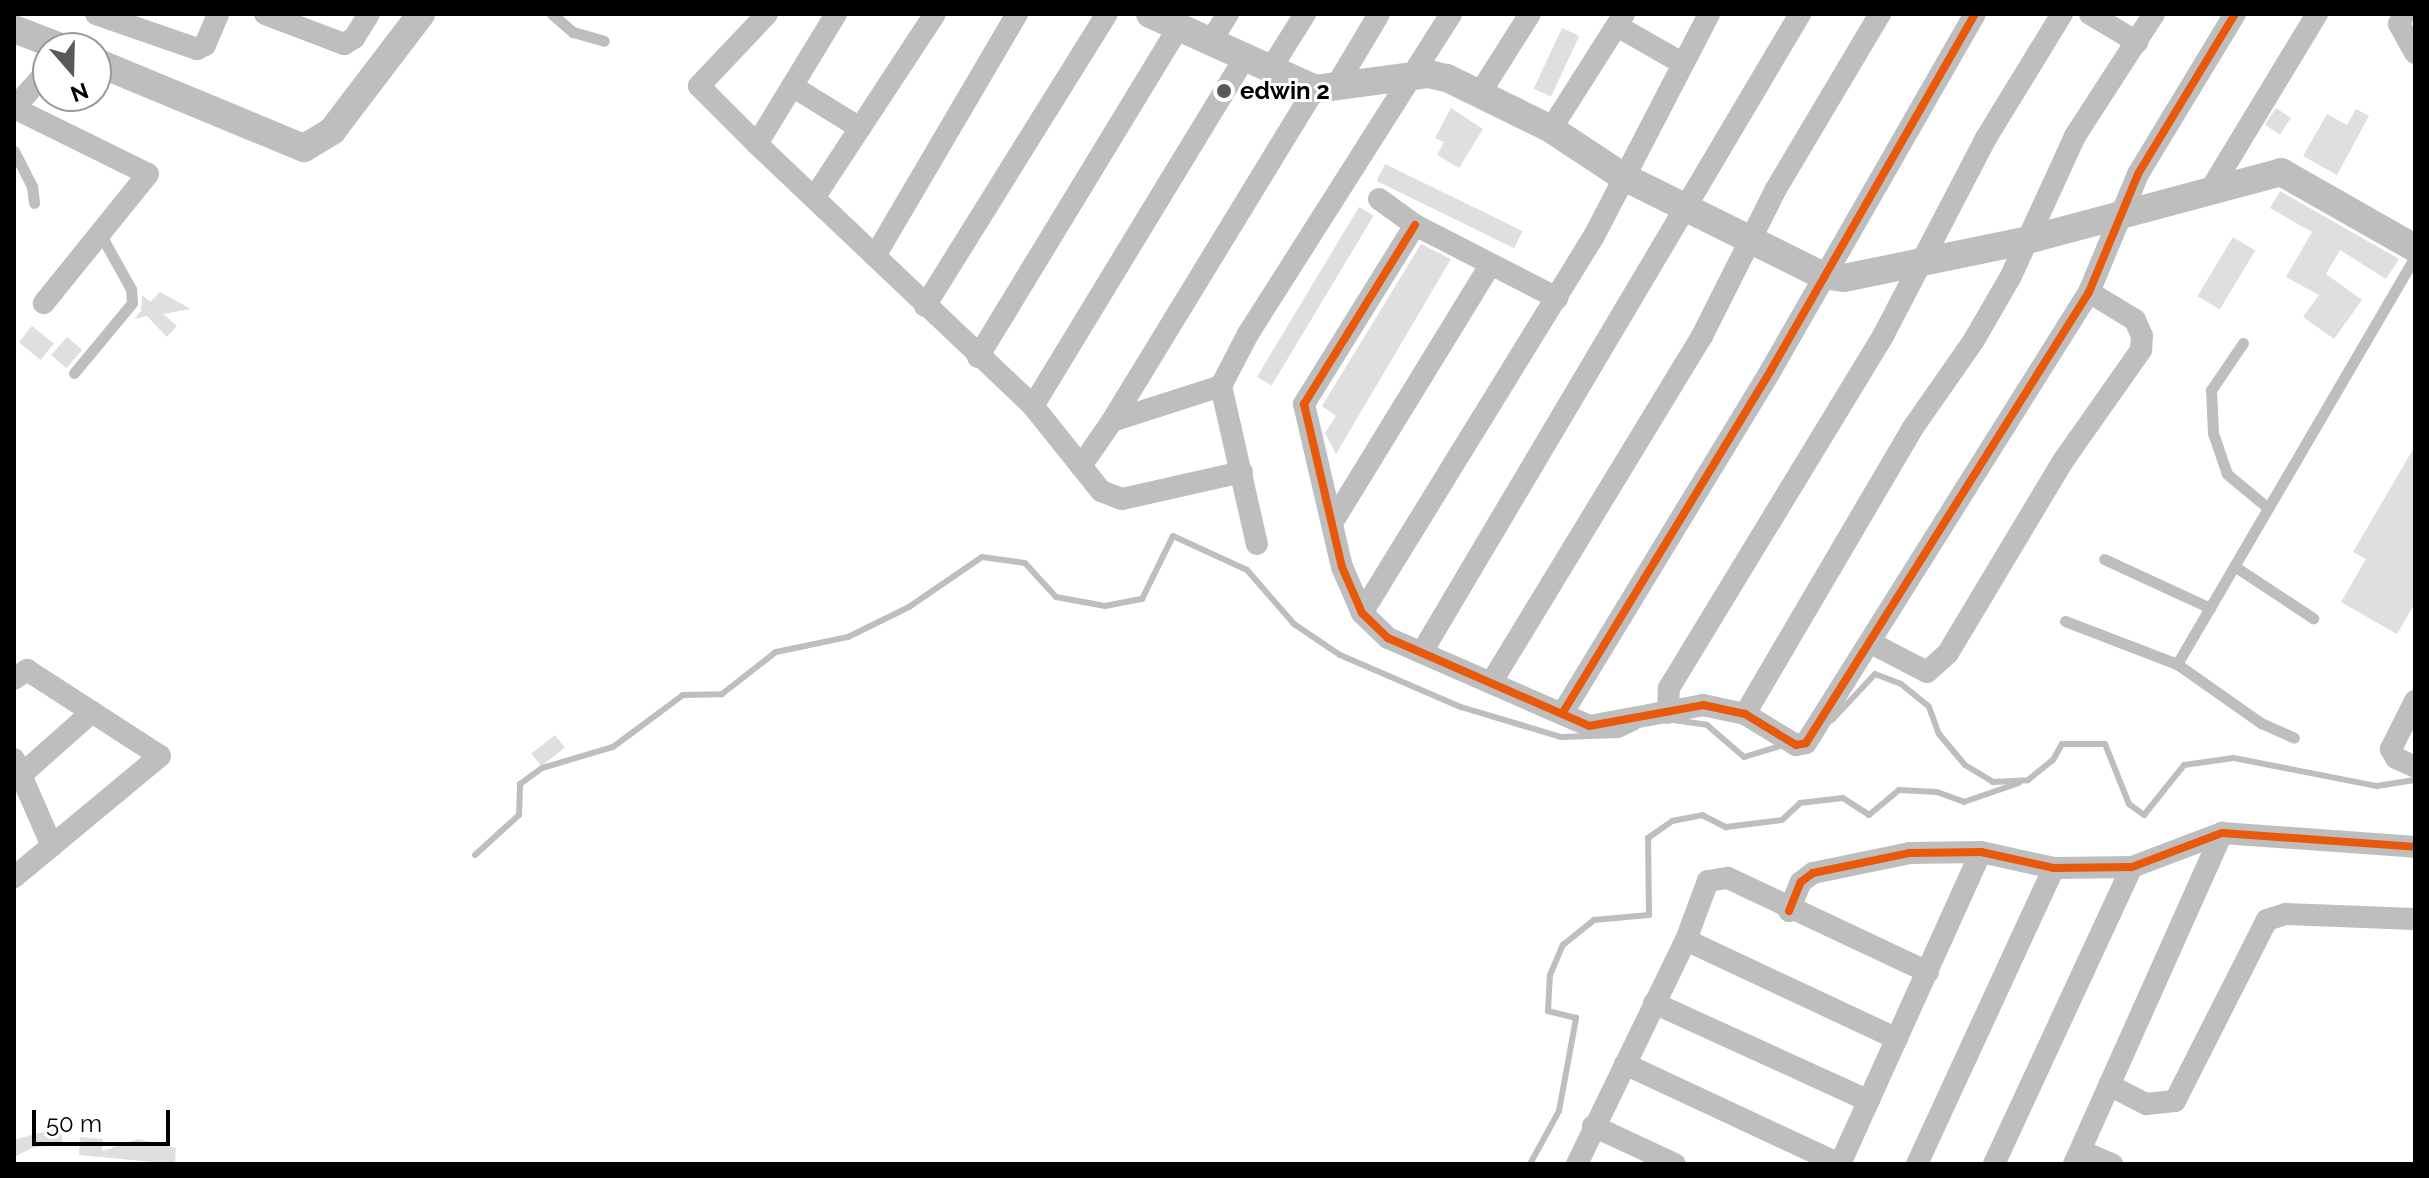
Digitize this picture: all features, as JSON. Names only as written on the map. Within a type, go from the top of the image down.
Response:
[{"type":"street","points":[[96,14],[197,49],[205,45],[218,14]]},
{"type":"street","points":[[265,14],[344,44],[354,38],[369,14]]},
{"type":"street","points":[[112,69],[304,148],[332,131],[421,14]]},
{"type":"street","points":[[767,14],[699,86],[978,357],[1033,406],[1101,491],[1122,499],[1242,472]]},
{"type":"street","points":[[757,144],[836,14]]},
{"type":"street","points":[[814,198],[935,14]]},
{"type":"street","points":[[875,256],[1017,14]]},
{"type":"street","points":[[925,306],[1107,14]]},
{"type":"street","points":[[1211,41],[1228,14]]},
{"type":"street","points":[[1270,70],[1305,14]]},
{"type":"street","points":[[1081,466],[1325,88],[1379,14]]},
{"type":"street","points":[[1257,544],[1221,386],[1255,321],[1451,14]]},
{"type":"street","points":[[1480,93],[1530,14]]},
{"type":"street","points":[[1362,613],[1557,298],[1680,62],[1709,14]]},
{"type":"street","points":[[1422,652],[1800,14]]},
{"type":"street","points":[[1491,683],[1702,336],[1750,237],[1880,14]]},
{"type":"street","points":[[1562,714],[1771,370],[1821,275],[1975,14]]},
{"type":"street","points":[[1668,713],[1676,677],[1884,334],[1986,138],[2062,14]]},
{"type":"street","points":[[2090,14],[2137,42]]},
{"type":"street","points":[[1745,714],[1912,429],[1974,340],[2011,276],[2024,241],[2075,136],[2154,14]]},
{"type":"street","points":[[1415,225],[1304,404],[1342,567],[1362,613],[1388,638],[1589,726],[1703,705],[1745,714],[1796,745],[1806,743],[2089,292],[2124,216],[2138,174],[2235,14]]},
{"type":"street","points":[[2211,189],[2317,14]]},
{"type":"street","points":[[2404,14],[2399,24],[2415,53]]},
{"type":"street","points":[[978,357],[1162,18],[1270,70],[1325,88],[1414,76],[1447,78],[1551,129],[1622,176],[1821,275],[1844,278],[2024,241],[2281,172],[2415,248]]},
{"type":"street","points":[[1551,129],[1621,20],[1680,62]]},
{"type":"street","points":[[1033,406],[1245,57]]},
{"type":"street","points":[[792,86],[860,128]]},
{"type":"street","points":[[32,88],[14,108],[148,174],[44,303]]},
{"type":"street","points":[[1379,199],[1415,225],[1557,298]]},
{"type":"street","points":[[1332,523],[1490,265]]},
{"type":"street","points":[[1871,643],[1927,672],[1948,653],[2063,461],[2141,350],[2142,336],[2135,320],[2089,292]]},
{"type":"street","points":[[1112,421],[1221,386]]},
{"type":"street","points":[[14,679],[27,670],[160,756],[14,877]]},
{"type":"street","points":[[2415,701],[2391,749],[2396,758],[2415,767]]},
{"type":"street","points":[[52,846],[18,767],[92,712]]},
{"type":"street","points":[[2112,1164],[2078,1158],[2222,833]]},
{"type":"street","points":[[1789,911],[1801,882],[1813,873],[1910,853],[1981,852],[2054,868],[2132,867],[2222,833],[2415,847]]},
{"type":"street","points":[[1625,1064],[1839,1164],[1981,852]]},
{"type":"street","points":[[1994,1164],[2132,867]]},
{"type":"street","points":[[1917,1164],[2054,868]]},
{"type":"street","points":[[1577,1164],[1686,940],[1701,888],[1714,879],[1728,878],[1789,911],[1928,972]]},
{"type":"street","points":[[2109,1085],[2146,1104],[2175,1101],[2267,920],[2285,914],[2415,919]]},
{"type":"street","points":[[1686,940],[1897,1039]]},
{"type":"street","points":[[1654,1003],[1869,1101]]},
{"type":"street","points":[[1593,1126],[1675,1164]]},
{"type":"lane","points":[[552,14],[573,32],[604,41]]},
{"type":"lane","points":[[14,151],[32,186],[34,203]]},
{"type":"lane","points":[[74,373],[132,303],[131,289],[101,235]]},
{"type":"lane","points":[[2177,664],[2415,257]]},
{"type":"lane","points":[[2243,343],[2211,390],[2213,433],[2227,474],[2268,508]]},
{"type":"lane","points":[[2104,559],[2210,608]]},
{"type":"lane","points":[[2234,566],[2313,618]]},
{"type":"lane","points":[[2065,621],[2177,664],[2261,723],[2294,738]]},
{"type":"building","points":[[1562,28],[1579,36],[1551,97],[1534,89]]},
{"type":"building","points":[[1451,108],[1483,129],[1459,168],[1437,155],[1444,142],[1435,138]]},
{"type":"building","points":[[2276,108],[2291,118],[2280,135],[2265,125]]},
{"type":"building","points":[[2356,109],[2369,116],[2337,175],[2303,156],[2327,114],[2347,125]]},
{"type":"building","points":[[1385,164],[1523,231],[1514,248],[1377,181]]},
{"type":"building","points":[[2280,191],[2399,259],[2386,279],[2340,250],[2326,274],[2362,300],[2334,339],[2303,317],[2319,295],[2286,277],[2312,232],[2270,208]]},
{"type":"building","points":[[1359,207],[1374,216],[1272,385],[1257,377]]},
{"type":"building","points":[[2233,237],[2255,250],[2220,310],[2197,296]]},
{"type":"building","points":[[1421,244],[1451,259],[1336,454],[1325,433],[1336,416],[1322,406]]},
{"type":"building","points":[[160,292],[191,309],[163,314],[177,326],[167,337],[147,316],[134,319],[141,311],[142,295],[150,302]]},
{"type":"building","points":[[32,326],[54,344],[41,360],[19,342]]},
{"type":"building","points":[[67,337],[82,350],[66,368],[51,355]]},
{"type":"building","points":[[2415,446],[2415,603],[2397,634],[2341,602],[2366,559],[2353,552]]},
{"type":"building","points":[[555,735],[565,748],[541,766],[531,753]]},
{"type":"building","points":[[60,1127],[63,1143],[32,1148],[14,1157],[14,1140]]},
{"type":"building","points":[[80,1137],[103,1139],[102,1151],[138,1139],[176,1148],[175,1164],[79,1155]]},
{"type":"waterway","points":[[475,855],[519,815],[520,784],[542,768],[613,747],[683,695],[722,694],[776,652],[848,637],[909,607],[982,557],[1025,563],[1056,597],[1105,606],[1142,599],[1173,536],[1247,570],[1294,624],[1340,655],[1461,707],[1561,737],[1619,735],[1636,727]]},
{"type":"waterway","points":[[1832,720],[1875,674],[1901,684],[1929,707],[1939,734],[1965,765],[1993,782],[2028,780],[2053,760],[2062,744],[2105,744],[2129,804],[2144,815],[2184,765],[2234,758],[2377,786],[2415,780]]},
{"type":"waterway","points":[[1673,720],[1707,725],[1744,757],[1779,746]]},
{"type":"waterway","points":[[1530,1164],[1559,1111],[1576,1018],[1548,1011],[1550,975],[1563,945],[1594,920],[1649,915],[1648,838],[1672,821],[1702,815],[1726,827],[1782,820],[1800,803],[1843,798],[1869,815],[1899,790],[1937,792],[1964,802],[2019,783]]},
{"type":"cycle path","points":[[1562,714],[1771,370],[1975,14]]},
{"type":"cycle path","points":[[1415,225],[1304,404],[1342,567],[1362,613],[1388,638],[1589,726],[1703,705],[1745,714],[1796,745],[1806,743],[2089,292],[2138,174],[2235,14]]},
{"type":"cycle path","points":[[1789,911],[1801,882],[1813,873],[1910,853],[1981,852],[2054,868],[2132,867],[2222,833],[2415,847]]},
{"type":"place","name":"edwin 2","points":[[1224,91]]}]
